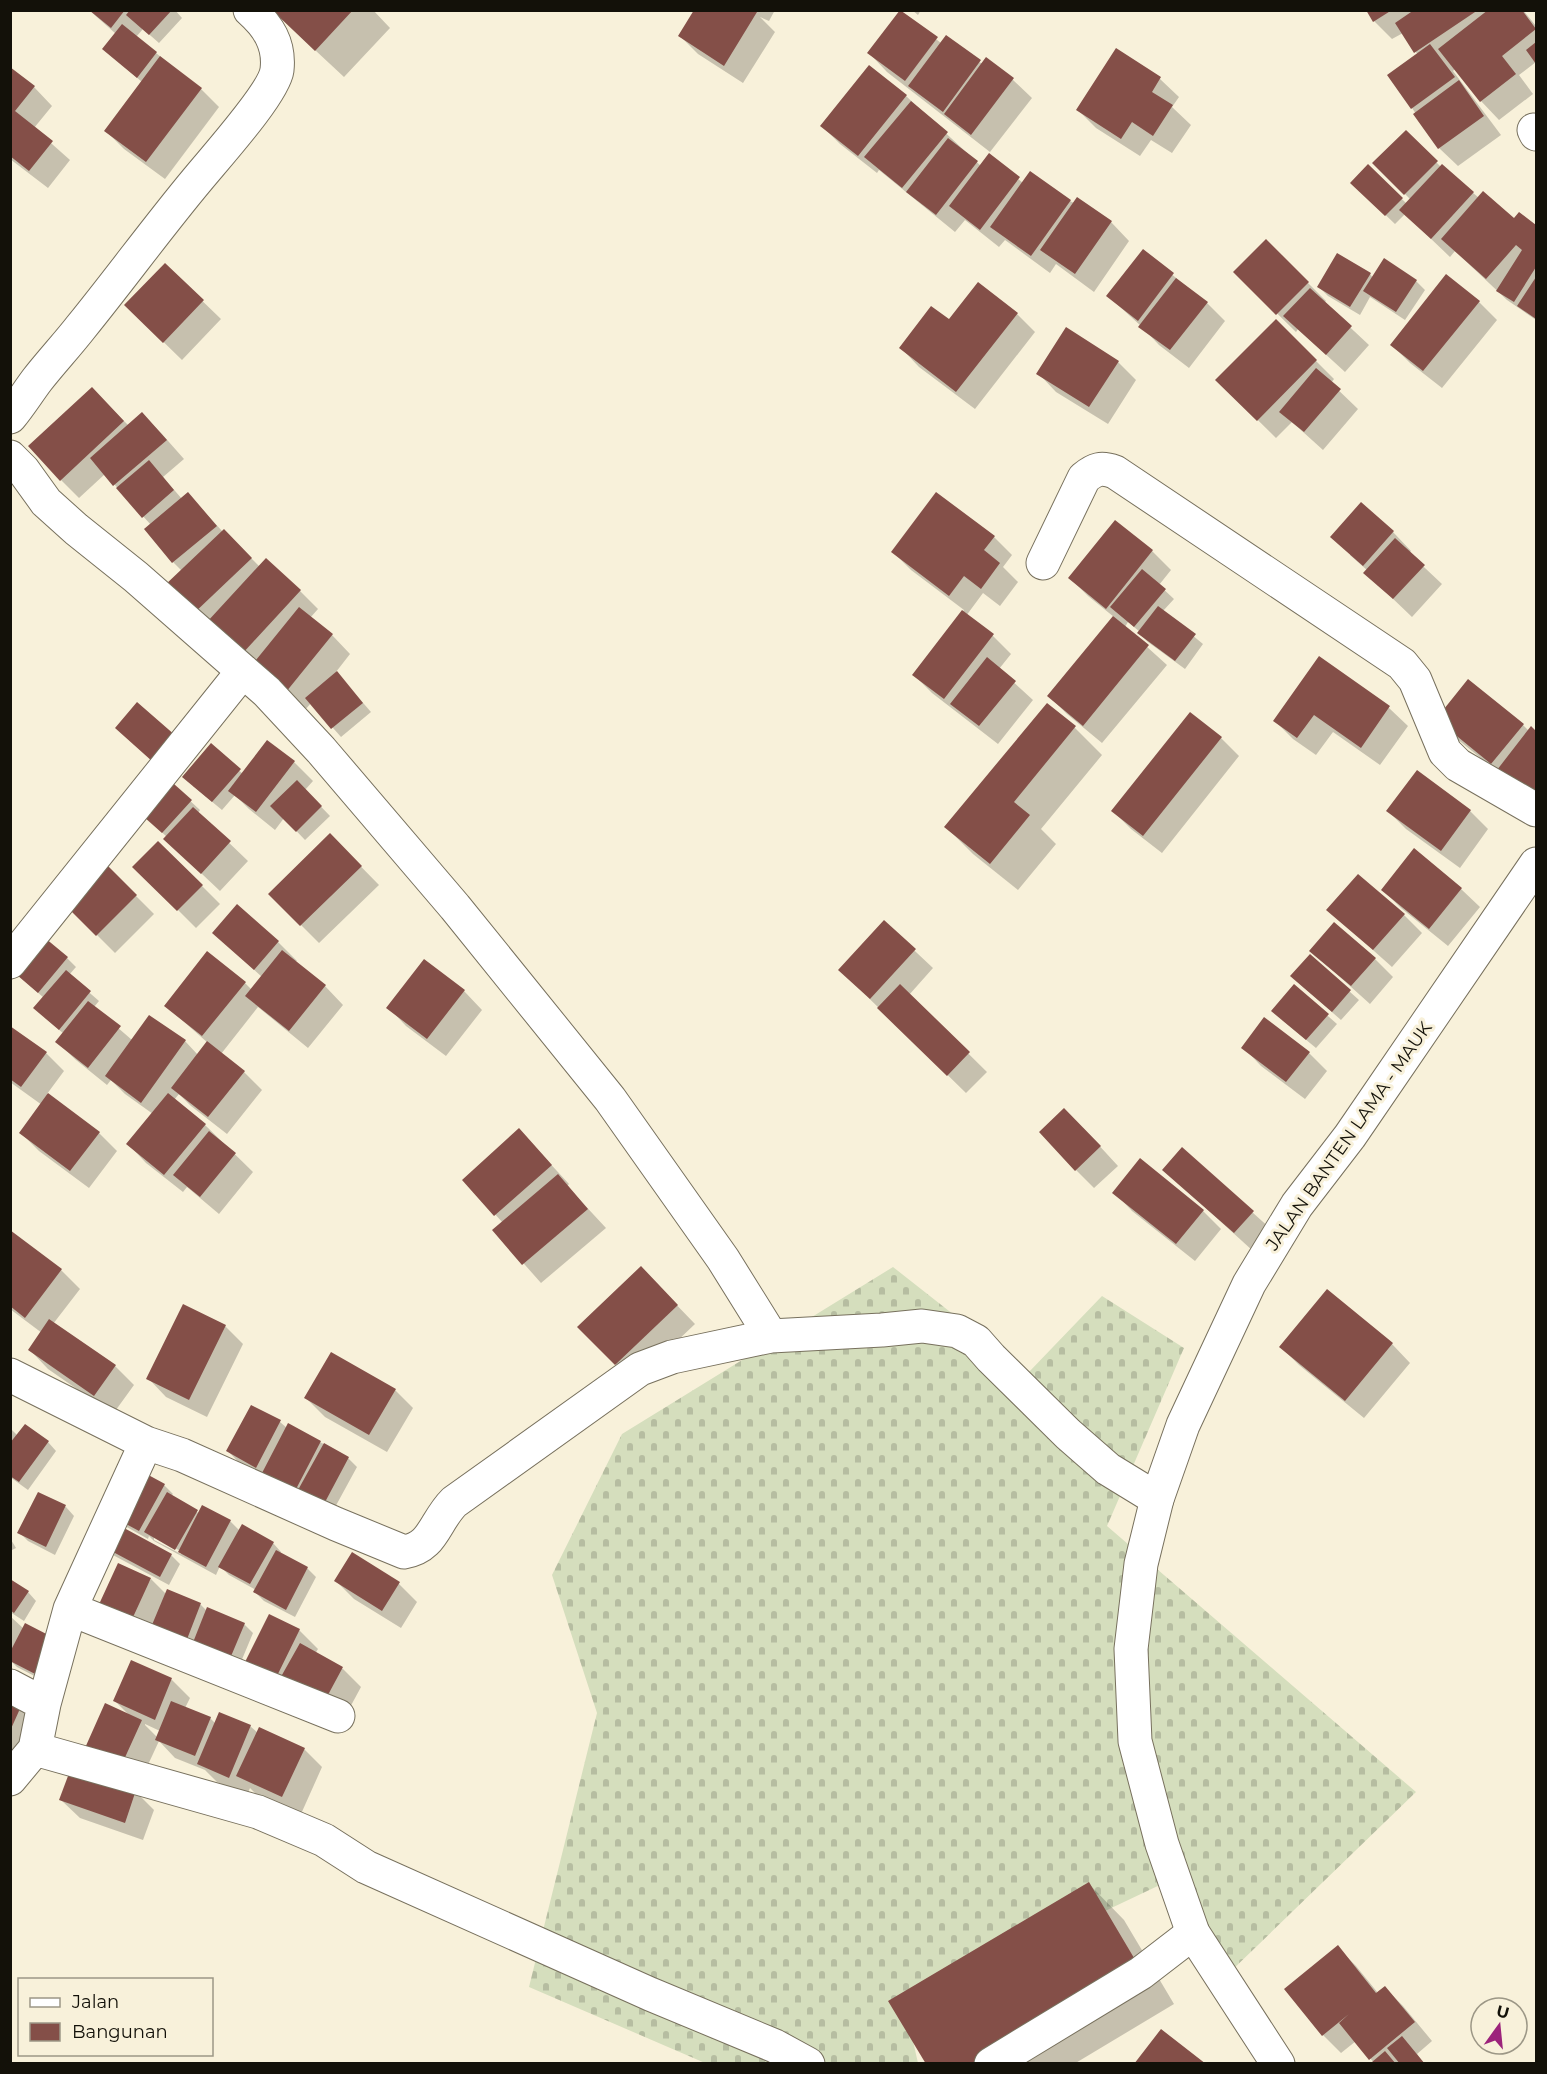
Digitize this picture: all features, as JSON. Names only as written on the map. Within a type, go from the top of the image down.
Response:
[{"type":"street","points":[[10,417],[36,381],[236,133],[272,82],[277,72],[277,54],[273,36],[250,10]]},
{"type":"street","points":[[10,458],[23,470],[46,502],[136,577],[267,692],[321,750],[455,907],[610,1099],[723,1259],[771,1336]]},
{"type":"street","points":[[1043,563],[1083,478],[1095,469],[1105,468],[1115,472],[1402,664],[1415,680],[1445,752],[1458,765],[1536,810]]},
{"type":"street","points":[[10,963],[243,671]]},
{"type":"street","name":"JALAN BANTEN LAMA - MAUK","points":[[1278,2064],[1193,1933],[1162,1844],[1135,1741],[1131,1649],[1141,1564],[1157,1499],[1183,1425],[1249,1284],[1297,1205],[1350,1136],[1536,864]]},
{"type":"street","points":[[10,1375],[146,1443],[182,1455],[404,1552],[423,1546],[442,1514],[454,1502],[640,1369],[672,1357],[771,1336],[922,1326],[965,1334],[976,1341],[1068,1434],[1108,1469],[1157,1499]]},
{"type":"street","points":[[10,1779],[35,1749],[44,1704],[70,1609],[146,1443]]},
{"type":"street","points":[[70,1609],[338,1716]]},
{"type":"street","points":[[10,1686],[44,1704]]},
{"type":"street","points":[[35,1749],[258,1812],[324,1840],[366,1867],[650,1994],[775,2046],[808,2064]]},
{"type":"street","points":[[991,2064],[1141,1973],[1193,1933]]},
{"type":"green space","points":[[893,1267],[1028,1373],[1102,1296],[1184,1348],[1107,1526],[1416,1792],[1228,1974],[1183,1874],[905,2006],[918,2063],[705,2063],[529,1987],[597,1713],[552,1575],[622,1434]]},
{"type":"building","points":[[89,10],[125,10],[111,28]]},
{"type":"building","points":[[130,10],[172,10],[149,35],[126,15]]},
{"type":"building","points":[[272,10],[353,10],[315,51]]},
{"type":"building","points":[[694,10],[754,10],[757,12],[724,66],[678,36]]},
{"type":"building","points":[[900,10],[938,37],[905,81],[867,53]]},
{"type":"building","points":[[1366,10],[1392,10],[1373,22]]},
{"type":"building","points":[[1414,10],[1478,10],[1414,53],[1395,23]]},
{"type":"building","points":[[1488,10],[1522,10],[1536,29],[1502,56],[1516,74],[1480,102],[1438,49]]},
{"type":"building","points":[[122,24],[157,52],[137,78],[102,49]]},
{"type":"building","points":[[946,35],[981,60],[943,112],[908,86]]},
{"type":"building","points":[[1536,42],[1536,64],[1526,50]]},
{"type":"building","points":[[1430,44],[1455,77],[1411,109],[1387,75]]},
{"type":"building","points":[[1116,48],[1161,77],[1152,92],[1173,105],[1153,136],[1132,122],[1121,139],[1076,110]]},
{"type":"building","points":[[160,56],[202,88],[146,162],[104,131]]},
{"type":"building","points":[[986,57],[1014,78],[971,135],[944,114]]},
{"type":"building","points":[[869,65],[907,95],[858,156],[820,126]]},
{"type":"building","points":[[10,67],[35,86],[15,111],[53,141],[29,171],[10,156]]},
{"type":"building","points":[[1459,80],[1484,116],[1438,149],[1413,114]]},
{"type":"building","points":[[911,101],[948,132],[902,188],[864,157]]},
{"type":"building","points":[[1406,130],[1438,161],[1404,195],[1372,163]]},
{"type":"building","points":[[948,138],[978,161],[936,215],[906,192]]},
{"type":"building","points":[[989,153],[1020,177],[980,230],[949,206]]},
{"type":"building","points":[[1368,164],[1403,198],[1385,216],[1350,183]]},
{"type":"building","points":[[1442,164],[1474,192],[1431,239],[1399,210]]},
{"type":"building","points":[[1030,171],[1071,200],[1031,256],[990,227]]},
{"type":"building","points":[[1483,191],[1514,218],[1519,212],[1536,225],[1536,267],[1514,302],[1496,291],[1522,250],[1516,245],[1486,279],[1441,239]]},
{"type":"building","points":[[1077,197],[1112,221],[1075,274],[1040,250]]},
{"type":"building","points":[[1266,239],[1309,282],[1276,315],[1233,272]]},
{"type":"building","points":[[1143,249],[1174,273],[1138,321],[1106,296]]},
{"type":"building","points":[[1337,253],[1371,273],[1350,307],[1317,287]]},
{"type":"building","points":[[1384,258],[1417,280],[1396,312],[1363,291]]},
{"type":"building","points":[[165,263],[204,300],[163,343],[124,305]]},
{"type":"building","points":[[1446,274],[1480,301],[1423,371],[1390,345]]},
{"type":"building","points":[[1536,277],[1536,319],[1517,306]]},
{"type":"building","points":[[1176,278],[1208,302],[1170,350],[1138,327]]},
{"type":"building","points":[[978,282],[1018,313],[956,392],[899,348],[931,306],[949,319]]},
{"type":"building","points":[[1310,288],[1352,326],[1326,355],[1283,316]]},
{"type":"building","points":[[1276,319],[1317,360],[1257,421],[1215,380]]},
{"type":"building","points":[[1066,327],[1119,361],[1089,407],[1036,374]]},
{"type":"building","points":[[1316,368],[1341,389],[1304,432],[1279,412]]},
{"type":"building","points":[[92,387],[124,421],[60,481],[28,446]]},
{"type":"building","points":[[142,412],[167,440],[113,486],[90,458]]},
{"type":"building","points":[[149,460],[174,490],[142,518],[116,488]]},
{"type":"building","points":[[188,492],[217,526],[172,563],[144,529]]},
{"type":"building","points":[[936,492],[995,536],[984,550],[1000,563],[981,589],[964,576],[949,596],[891,552]]},
{"type":"building","points":[[1361,502],[1394,531],[1363,566],[1330,537]]},
{"type":"building","points":[[1115,520],[1153,550],[1106,609],[1068,578]]},
{"type":"building","points":[[224,529],[252,558],[192,615],[164,586]]},
{"type":"building","points":[[1395,538],[1425,565],[1393,599],[1363,573]]},
{"type":"building","points":[[266,558],[301,590],[242,654],[207,622]]},
{"type":"building","points":[[1142,569],[1166,589],[1134,627],[1110,607]]},
{"type":"building","points":[[1158,606],[1196,634],[1175,661],[1137,633]]},
{"type":"building","points":[[299,607],[333,634],[286,692],[252,665]]},
{"type":"building","points":[[962,610],[994,634],[944,699],[912,675]]},
{"type":"building","points":[[1113,616],[1149,645],[1083,726],[1047,696]]},
{"type":"building","points":[[1319,656],[1390,706],[1361,748],[1314,715],[1297,738],[1273,721]]},
{"type":"building","points":[[987,657],[1016,681],[979,726],[950,704]]},
{"type":"building","points":[[337,671],[363,703],[331,729],[305,698]]},
{"type":"building","points":[[1468,679],[1524,724],[1491,764],[1436,719]]},
{"type":"building","points":[[137,702],[176,736],[153,762],[115,728]]},
{"type":"building","points":[[1047,703],[1076,726],[1014,802],[1030,815],[990,864],[944,827]]},
{"type":"building","points":[[1190,712],[1222,737],[1143,836],[1111,811]]},
{"type":"building","points":[[1531,726],[1536,731],[1536,801],[1497,770]]},
{"type":"building","points":[[267,740],[295,761],[256,812],[228,791]]},
{"type":"building","points":[[211,743],[241,769],[212,802],[182,777]]},
{"type":"building","points":[[1417,770],[1471,810],[1441,851],[1386,811]]},
{"type":"building","points":[[297,780],[322,806],[296,832],[270,806]]},
{"type":"building","points":[[174,784],[192,800],[162,833],[144,817]]},
{"type":"building","points":[[193,807],[231,841],[201,874],[163,839]]},
{"type":"building","points":[[330,833],[362,866],[300,926],[268,894]]},
{"type":"building","points":[[158,841],[203,885],[177,911],[132,867]]},
{"type":"building","points":[[1414,848],[1462,888],[1429,929],[1381,890]]},
{"type":"building","points":[[106,864],[137,895],[96,936],[65,905]]},
{"type":"building","points":[[1358,874],[1405,914],[1373,950],[1326,910]]},
{"type":"building","points":[[237,904],[279,941],[254,970],[212,933]]},
{"type":"building","points":[[884,920],[916,949],[870,999],[838,970]]},
{"type":"building","points":[[1334,922],[1376,958],[1351,986],[1309,951]]},
{"type":"building","points":[[39,933],[68,957],[38,993],[10,969]]},
{"type":"building","points":[[282,950],[326,985],[289,1031],[245,996]]},
{"type":"building","points":[[207,951],[246,982],[202,1036],[164,1006]]},
{"type":"building","points":[[1310,954],[1351,990],[1332,1012],[1290,976]]},
{"type":"building","points":[[424,959],[465,990],[427,1039],[386,1008]]},
{"type":"building","points":[[66,970],[91,991],[59,1030],[33,1008]]},
{"type":"building","points":[[900,984],[970,1052],[947,1076],[877,1008]]},
{"type":"building","points":[[1294,984],[1329,1014],[1306,1040],[1271,1011]]},
{"type":"building","points":[[88,1001],[121,1026],[88,1068],[55,1042]]},
{"type":"building","points":[[149,1015],[186,1040],[141,1103],[105,1076]]},
{"type":"building","points":[[1264,1017],[1310,1052],[1286,1082],[1241,1048]]},
{"type":"building","points":[[10,1026],[47,1052],[21,1087],[10,1079]]},
{"type":"building","points":[[207,1041],[245,1071],[208,1117],[171,1088]]},
{"type":"building","points":[[48,1093],[100,1132],[70,1171],[19,1133]]},
{"type":"building","points":[[168,1093],[206,1124],[164,1175],[126,1144]]},
{"type":"building","points":[[1064,1108],[1101,1146],[1075,1171],[1039,1132]]},
{"type":"building","points":[[519,1128],[552,1165],[494,1216],[462,1180]]},
{"type":"building","points":[[209,1131],[236,1153],[200,1197],[173,1175]]},
{"type":"building","points":[[1182,1147],[1254,1211],[1234,1233],[1162,1170]]},
{"type":"building","points":[[1140,1158],[1204,1210],[1176,1244],[1112,1193]]},
{"type":"building","points":[[558,1174],[588,1209],[522,1265],[492,1230]]},
{"type":"building","points":[[10,1230],[62,1269],[25,1318],[10,1306]]},
{"type":"building","points":[[641,1266],[678,1305],[615,1365],[577,1327]]},
{"type":"building","points":[[1327,1289],[1393,1343],[1345,1401],[1279,1347]]},
{"type":"building","points":[[183,1304],[226,1325],[189,1400],[146,1379]]},
{"type":"building","points":[[49,1319],[116,1365],[94,1396],[28,1350]]},
{"type":"building","points":[[331,1352],[396,1389],[369,1435],[304,1398]]},
{"type":"building","points":[[251,1405],[281,1420],[256,1468],[226,1451]]},
{"type":"building","points":[[288,1423],[321,1441],[295,1491],[262,1473]]},
{"type":"building","points":[[25,1424],[49,1441],[19,1482],[10,1476],[10,1443]]},
{"type":"building","points":[[324,1443],[349,1457],[324,1504],[298,1490]]},
{"type":"building","points":[[141,1471],[165,1484],[139,1531],[115,1518]]},
{"type":"building","points":[[38,1492],[66,1505],[46,1547],[17,1533]]},
{"type":"building","points":[[167,1492],[198,1510],[175,1550],[144,1532]]},
{"type":"building","points":[[202,1505],[231,1520],[206,1567],[178,1552]]},
{"type":"building","points":[[113,1522],[172,1554],[160,1577],[100,1545]]},
{"type":"building","points":[[242,1524],[274,1542],[250,1584],[218,1567]]},
{"type":"building","points":[[276,1550],[308,1567],[286,1610],[253,1592]]},
{"type":"building","points":[[352,1552],[400,1582],[382,1611],[334,1581]]},
{"type":"building","points":[[118,1563],[151,1578],[128,1628],[95,1613]]},
{"type":"building","points":[[10,1579],[29,1591],[14,1613],[10,1610]]},
{"type":"building","points":[[167,1589],[201,1603],[184,1647],[149,1632]]},
{"type":"building","points":[[207,1607],[245,1623],[229,1661],[192,1645]]},
{"type":"building","points":[[269,1614],[300,1629],[274,1682],[243,1666]]},
{"type":"building","points":[[25,1623],[58,1640],[39,1676],[10,1661],[10,1652]]},
{"type":"building","points":[[300,1643],[343,1667],[322,1706],[278,1682]]},
{"type":"building","points":[[131,1660],[172,1678],[155,1720],[113,1701]]},
{"type":"building","points":[[10,1697],[23,1702],[10,1731]]},
{"type":"building","points":[[171,1701],[211,1717],[195,1756],[155,1740]]},
{"type":"building","points":[[105,1703],[142,1720],[122,1764],[85,1748]]},
{"type":"building","points":[[219,1712],[251,1725],[229,1778],[197,1764]]},
{"type":"building","points":[[259,1727],[305,1748],[282,1797],[236,1776]]},
{"type":"building","points":[[71,1768],[136,1790],[125,1823],[59,1800]]},
{"type":"building","points":[[1089,1882],[1140,1968],[979,2064],[926,2064],[888,2001]]},
{"type":"building","points":[[1338,1945],[1376,1993],[1385,1986],[1415,2022],[1369,2060],[1339,2023],[1349,2014],[1322,2036],[1284,1989]]},
{"type":"building","points":[[1161,2029],[1206,2064],[1134,2064]]},
{"type":"building","points":[[1402,2036],[1425,2064],[1400,2064],[1387,2048]]},
{"type":"building","points":[[1385,2051],[1396,2064],[1373,2064],[1372,2062]]}]
